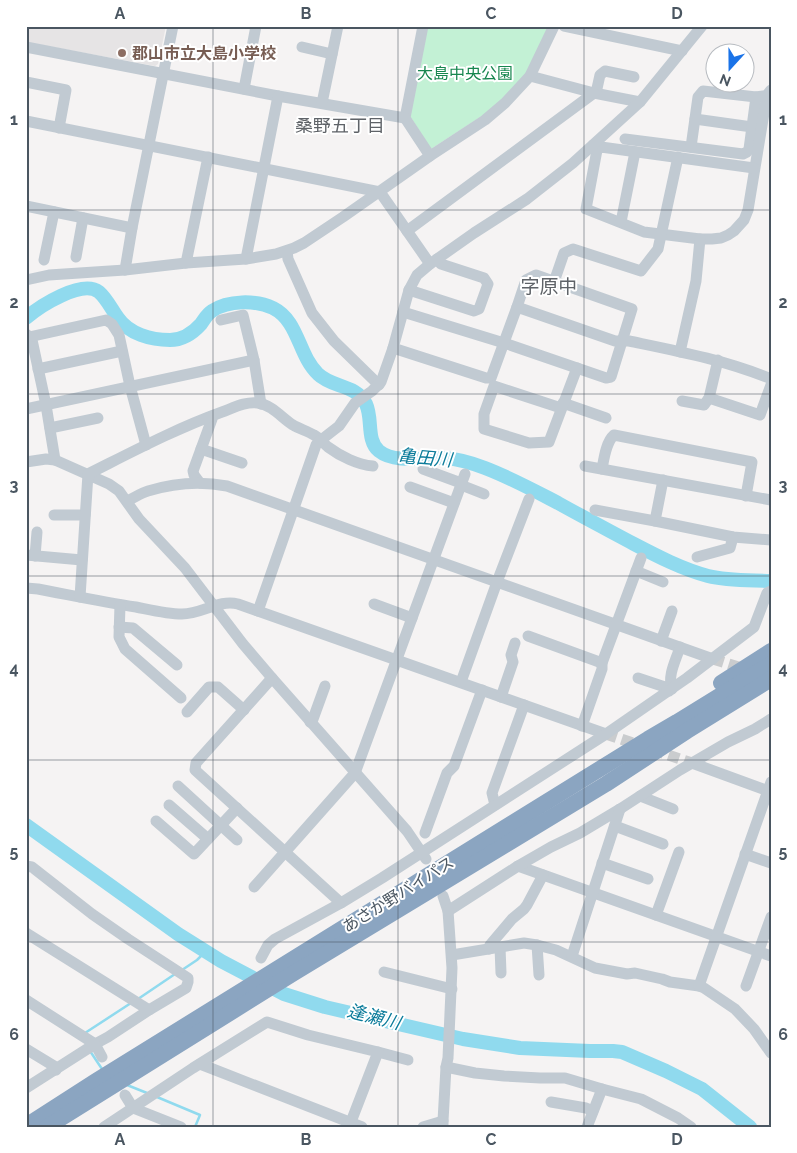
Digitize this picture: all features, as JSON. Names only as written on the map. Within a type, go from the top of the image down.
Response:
[{"type":"highway","points":[[648,739],[670,718],[771,651]]},
{"type":"highway","name":"あさか野バイパス","points":[[47,1127],[111,1087],[243,998],[648,739],[771,664]]},
{"type":"highway","name":"あさか野バイパス","points":[[287,970],[606,784],[771,679]]},
{"type":"highway","points":[[606,784],[771,691]]},
{"type":"highway","points":[[26,1114],[71,1088],[111,1087]]},
{"type":"highway","points":[[62,1127],[91,1106],[111,1087]]},
{"type":"highway","name":"あさか野バイパス","points":[[26,1126],[111,1087]]},
{"type":"street","points":[[125,270],[173,26]]},
{"type":"street","points":[[244,89],[256,26]]},
{"type":"street","points":[[322,103],[338,26]]},
{"type":"street","points":[[424,26],[405,118],[430,156]]},
{"type":"street","points":[[26,280],[49,275],[246,259],[286,252],[311,239],[485,120],[505,104],[530,76],[554,26]]},
{"type":"street","points":[[564,26],[616,32],[682,52]]},
{"type":"street","points":[[258,611],[316,445],[340,426],[355,403],[379,385],[393,348],[409,290],[417,275],[527,199],[595,147],[640,102],[702,26]]},
{"type":"street","points":[[26,47],[278,96],[405,118]]},
{"type":"street","points":[[302,47],[332,54]]},
{"type":"street","points":[[407,231],[595,93],[600,75],[605,72],[634,77]]},
{"type":"street","points":[[530,76],[595,93],[640,102]]},
{"type":"street","points":[[26,82],[66,90],[59,128]]},
{"type":"street","points":[[692,147],[698,97],[703,91],[765,94]]},
{"type":"street","points":[[595,147],[586,209],[644,232],[700,239],[721,238],[740,225],[748,210],[765,94]]},
{"type":"street","points":[[625,139],[743,154],[749,149],[752,127],[765,94]]},
{"type":"street","points":[[246,259],[278,96]]},
{"type":"street","points":[[695,119],[752,127]]},
{"type":"street","points":[[26,121],[380,192],[407,231],[434,262],[484,278],[488,284],[480,309],[474,311],[409,290]]},
{"type":"street","points":[[595,147],[754,168]]},
{"type":"street","points":[[621,222],[635,152]]},
{"type":"street","points":[[186,263],[208,157]]},
{"type":"street","points":[[554,282],[564,254],[573,249],[641,271],[658,249],[678,157]]},
{"type":"street","points":[[26,206],[132,228]]},
{"type":"street","points":[[44,260],[54,212]]},
{"type":"street","points":[[76,256],[83,218]]},
{"type":"street","points":[[680,352],[696,281],[700,239]]},
{"type":"street","points":[[286,252],[312,313],[334,342],[379,385]]},
{"type":"street","points":[[403,312],[504,342],[606,378],[611,377],[632,309],[536,275],[526,280],[504,342],[492,382],[484,414],[484,428],[529,443],[550,442],[577,368]]},
{"type":"street","points":[[517,307],[615,341],[718,360],[771,379]]},
{"type":"street","points":[[222,320],[243,315],[254,360],[261,404]]},
{"type":"street","points":[[55,460],[46,404],[32,340],[28,335],[106,320],[112,324],[119,335],[146,445]]},
{"type":"street","points":[[393,348],[486,378],[492,382],[562,406],[606,418]]},
{"type":"street","points":[[38,369],[122,351]]},
{"type":"street","points":[[26,409],[254,360]]},
{"type":"street","points":[[682,401],[704,405],[710,398],[718,360]]},
{"type":"street","points":[[710,398],[760,415],[771,385]]},
{"type":"street","points":[[88,474],[146,445],[212,416],[248,404],[261,404],[294,426],[315,435],[334,451],[363,464],[373,466]]},
{"type":"street","points":[[200,483],[193,470],[212,416]]},
{"type":"street","points":[[50,428],[98,418]]},
{"type":"street","points":[[602,469],[610,439],[614,435],[752,462],[746,496]]},
{"type":"street","points":[[201,449],[242,463]]},
{"type":"street","points":[[26,462],[46,459],[55,460],[109,484],[119,491],[139,519],[185,568],[243,644],[407,831],[424,856]]},
{"type":"street","points":[[585,466],[771,500]]},
{"type":"street","points":[[423,469],[462,481],[484,494]]},
{"type":"street","points":[[80,597],[88,474]]},
{"type":"street","points":[[655,521],[663,480]]},
{"type":"street","points":[[254,887],[355,773],[462,481]]},
{"type":"street","points":[[127,501],[147,491],[190,483],[213,483],[226,486],[713,659]]},
{"type":"street","points":[[410,487],[454,503]]},
{"type":"street","points":[[461,682],[529,499]]},
{"type":"street","points":[[595,510],[733,537],[771,540]]},
{"type":"street","points":[[54,515],[85,515]]},
{"type":"street","points":[[37,532],[31,555],[82,560]]},
{"type":"street","points":[[697,557],[730,548],[733,537]]},
{"type":"street","points":[[582,726],[602,669],[602,664],[641,558]]},
{"type":"street","points":[[636,571],[663,582]]},
{"type":"street","points":[[26,588],[182,614],[197,612],[225,603],[233,603],[606,734]]},
{"type":"street","points":[[261,958],[268,945],[275,939],[424,856],[438,841],[606,734],[670,690],[754,627],[767,593],[771,591]]},
{"type":"street","points":[[374,604],[412,618]]},
{"type":"street","points":[[120,605],[119,637],[125,649],[181,698]]},
{"type":"street","points":[[661,641],[672,611]]},
{"type":"street","points":[[119,628],[133,628],[177,665]]},
{"type":"street","points":[[528,636],[602,664]]},
{"type":"street","points":[[501,697],[513,662],[511,655],[515,643]]},
{"type":"street","points":[[670,690],[670,677],[680,647]]},
{"type":"street","points":[[272,678],[196,763],[195,770],[341,903]]},
{"type":"street","points":[[638,678],[670,690]]},
{"type":"street","points":[[310,722],[313,719],[325,686]]},
{"type":"street","points":[[187,712],[210,688],[218,687],[244,710]]},
{"type":"street","points":[[424,833],[447,773],[454,766],[482,690]]},
{"type":"street","points":[[495,805],[492,793],[524,705]]},
{"type":"street","points":[[448,911],[518,866],[580,833],[692,763],[728,742],[755,730],[771,719]]},
{"type":"street","points":[[692,763],[770,788],[699,986]]},
{"type":"street","points":[[178,786],[237,840]]},
{"type":"street","points":[[640,796],[673,809]]},
{"type":"street","points":[[169,805],[208,839]]},
{"type":"street","points":[[156,821],[194,854],[237,808]]},
{"type":"street","points":[[572,956],[620,809]]},
{"type":"street","points":[[615,826],[663,844]]},
{"type":"street","points":[[407,831],[411,829],[424,833],[436,838],[438,841]]},
{"type":"street","points":[[656,915],[679,852]]},
{"type":"street","points":[[745,854],[771,864]]},
{"type":"street","points":[[602,863],[648,879]]},
{"type":"street","points":[[26,866],[32,867],[106,924],[188,978],[186,988],[26,1088]]},
{"type":"street","points":[[518,866],[771,956]]},
{"type":"street","points":[[502,973],[494,948],[490,945],[512,919],[524,910],[543,875]]},
{"type":"street","points":[[423,1127],[443,1124],[451,1017],[452,955],[448,911],[443,896]]},
{"type":"street","points":[[746,986],[771,917]]},
{"type":"street","points":[[26,933],[149,1010]]},
{"type":"street","points":[[452,955],[524,944],[537,945],[572,956],[595,968],[616,973],[635,973],[670,982],[699,986],[735,1009],[754,1029],[771,1054]]},
{"type":"street","points":[[537,945],[539,975]]},
{"type":"street","points":[[384,972],[452,989]]},
{"type":"street","points":[[26,1000],[95,1044],[102,1057]]},
{"type":"street","points":[[104,1127],[267,1022],[308,1036],[408,1060]]},
{"type":"street","points":[[26,1049],[54,1066],[56,1070]]},
{"type":"street","points":[[350,1125],[378,1052]]},
{"type":"street","points":[[447,1063],[475,1073],[565,1078],[641,1099],[678,1118],[691,1127]]},
{"type":"street","points":[[200,1064],[350,1125],[362,1127]]},
{"type":"street","points":[[26,1076],[36,1082]]},
{"type":"street","points":[[111,1087],[133,1108],[181,1127]]},
{"type":"street","points":[[587,1127],[602,1088]]},
{"type":"street","points":[[551,1102],[593,1111]]},
{"type":"shaded area","name":"郡山市立大島小学校","points":[[26,26],[166,26],[158,64],[155,66],[26,42]]},
{"type":"green space","name":"大島中央公園","points":[[428,26],[549,27],[526,74],[491,110],[431,149],[410,116]]},
{"type":"waterway","name":"亀田川","points":[[26,318],[51,301],[72,291],[92,289],[102,295],[123,324],[134,332],[155,339],[170,340],[183,338],[191,333],[212,311],[219,307],[242,302],[266,305],[282,314],[288,321],[306,358],[318,374],[330,382],[350,389],[362,398],[368,410],[372,441],[379,451],[386,455],[402,459],[437,458],[460,460],[475,464],[522,484],[643,549],[689,570],[723,579],[771,581]]},
{"type":"waterway","name":"逢瀬川","points":[[26,825],[178,934],[221,961],[284,994],[325,1007],[463,1039],[520,1048],[622,1052],[702,1089],[750,1127]]},
{"type":"waterway","points":[[182,970],[206,951]]},
{"type":"waterway","points":[[138,999],[175,974]]},
{"type":"waterway","points":[[85,1033],[131,1003]]},
{"type":"waterway","points":[[90,1051],[102,1069]]},
{"type":"waterway","points":[[127,1085],[147,1093]]},
{"type":"waterway","points":[[157,1097],[200,1115],[195,1127]]},
{"type":"tunnel","points":[[713,659],[748,670]]},
{"type":"tunnel","points":[[606,734],[692,763]]},
{"type":"place","name":"郡山市立大島小学校","points":[[122,53]]},
{"type":"district","name":"桑野五丁目","points":[[340,126]]},
{"type":"district","name":"字原中","points":[[549,286]]}]
